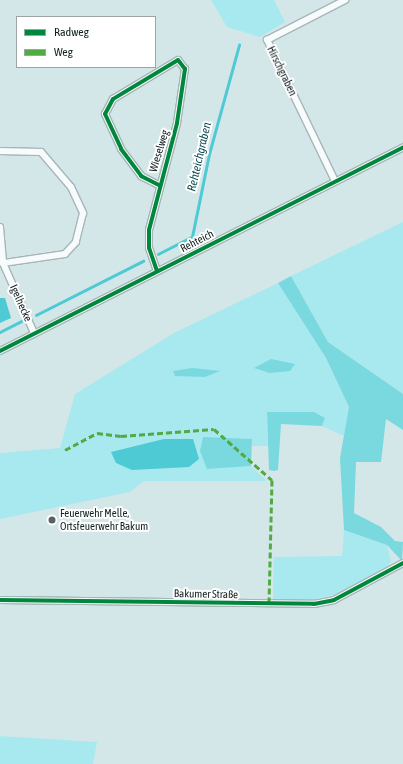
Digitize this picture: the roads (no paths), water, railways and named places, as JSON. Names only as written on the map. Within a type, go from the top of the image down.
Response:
[{"type":"street","name":"Hirschgraben","points":[[335,181],[267,40],[345,0]]},
{"type":"street","name":"Wieselweg","points":[[157,271],[149,248],[159,185],[177,123],[185,69],[178,60],[113,99],[105,114],[108,128],[129,160],[142,176],[159,185]]},
{"type":"street","name":"Rehteich","points":[[0,351],[403,148]]},
{"type":"street","points":[[0,151],[41,152],[71,187],[83,213],[76,242],[65,254],[3,263]]},
{"type":"street","name":"Igelhecke","points":[[0,227],[3,263],[34,333]]},
{"type":"street","name":"Bakumer Straße","points":[[0,600],[314,604],[334,600],[403,563]]},
{"type":"waterway","name":"Rehteichgraben","points":[[158,254],[192,237],[209,154],[239,45]]},
{"type":"waterway","name":"Rehteichgraben","points":[[36,315],[143,261]]},
{"type":"waterway","name":"Rehteichgraben","points":[[0,332],[22,321]]},
{"type":"place","name":"Feuerwehr Melle, Ortsfeuerwehr Bakum","points":[[52,520]]}]
